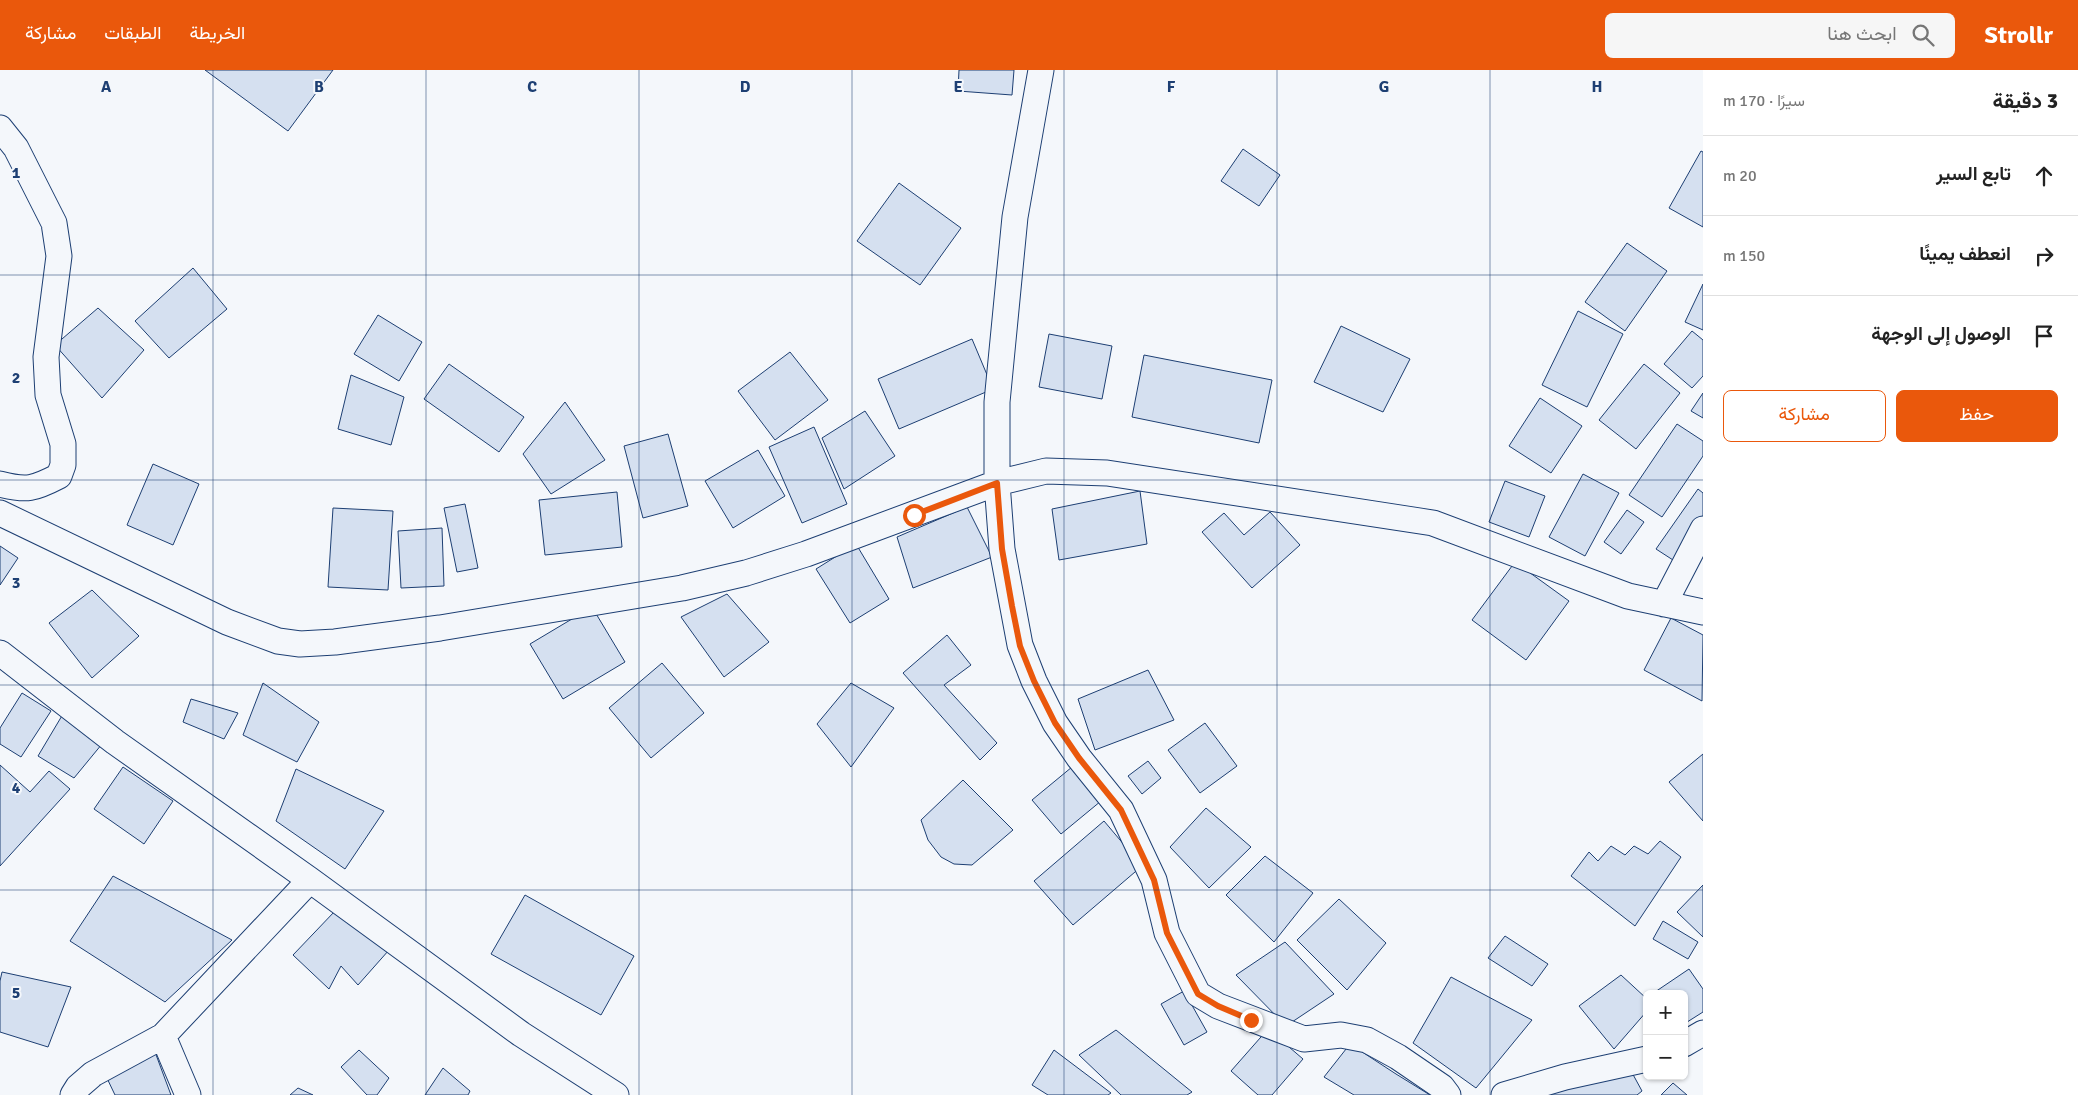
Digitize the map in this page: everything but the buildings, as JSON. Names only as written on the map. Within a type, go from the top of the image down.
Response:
[{"type":"street","points":[[1041,70],[1015,217],[997,402],[997,483],[1002,549],[1020,646],[1034,681],[1055,723],[1079,758],[1121,810],[1154,880],[1167,933],[1198,994],[1226,1009],[1304,1039],[1341,1035],[1367,1040],[1398,1057],[1435,1082],[1448,1095]]},
{"type":"street","points":[[0,128],[16,148],[54,223],[59,256],[46,357],[48,395],[63,444],[63,465],[59,476],[40,486],[22,489],[0,484]]},
{"type":"street","points":[[0,513],[227,622],[278,641],[300,644],[336,642],[440,628],[682,588],[746,573],[806,554],[997,483],[1046,471],[1107,473],[1433,523],[1628,596],[1703,612]]},
{"type":"street","points":[[1664,604],[1703,529]]},
{"type":"street","points":[[0,653],[115,742],[310,880],[521,1034],[616,1095]]},
{"type":"street","points":[[73,1095],[78,1087],[94,1074],[162,1036],[310,880]]},
{"type":"street","points":[[1688,1042],[1703,1034]]},
{"type":"street","points":[[162,1036],[188,1095]]},
{"type":"street","points":[[1504,1095],[1565,1077],[1643,1060]]},
{"type":"route","points":[[914,515],[997,483],[1002,549],[1012,606],[1020,646],[1034,681],[1055,723],[1079,758],[1121,810],[1154,880],[1167,933],[1198,994],[1218,1006],[1251,1020]]}]
